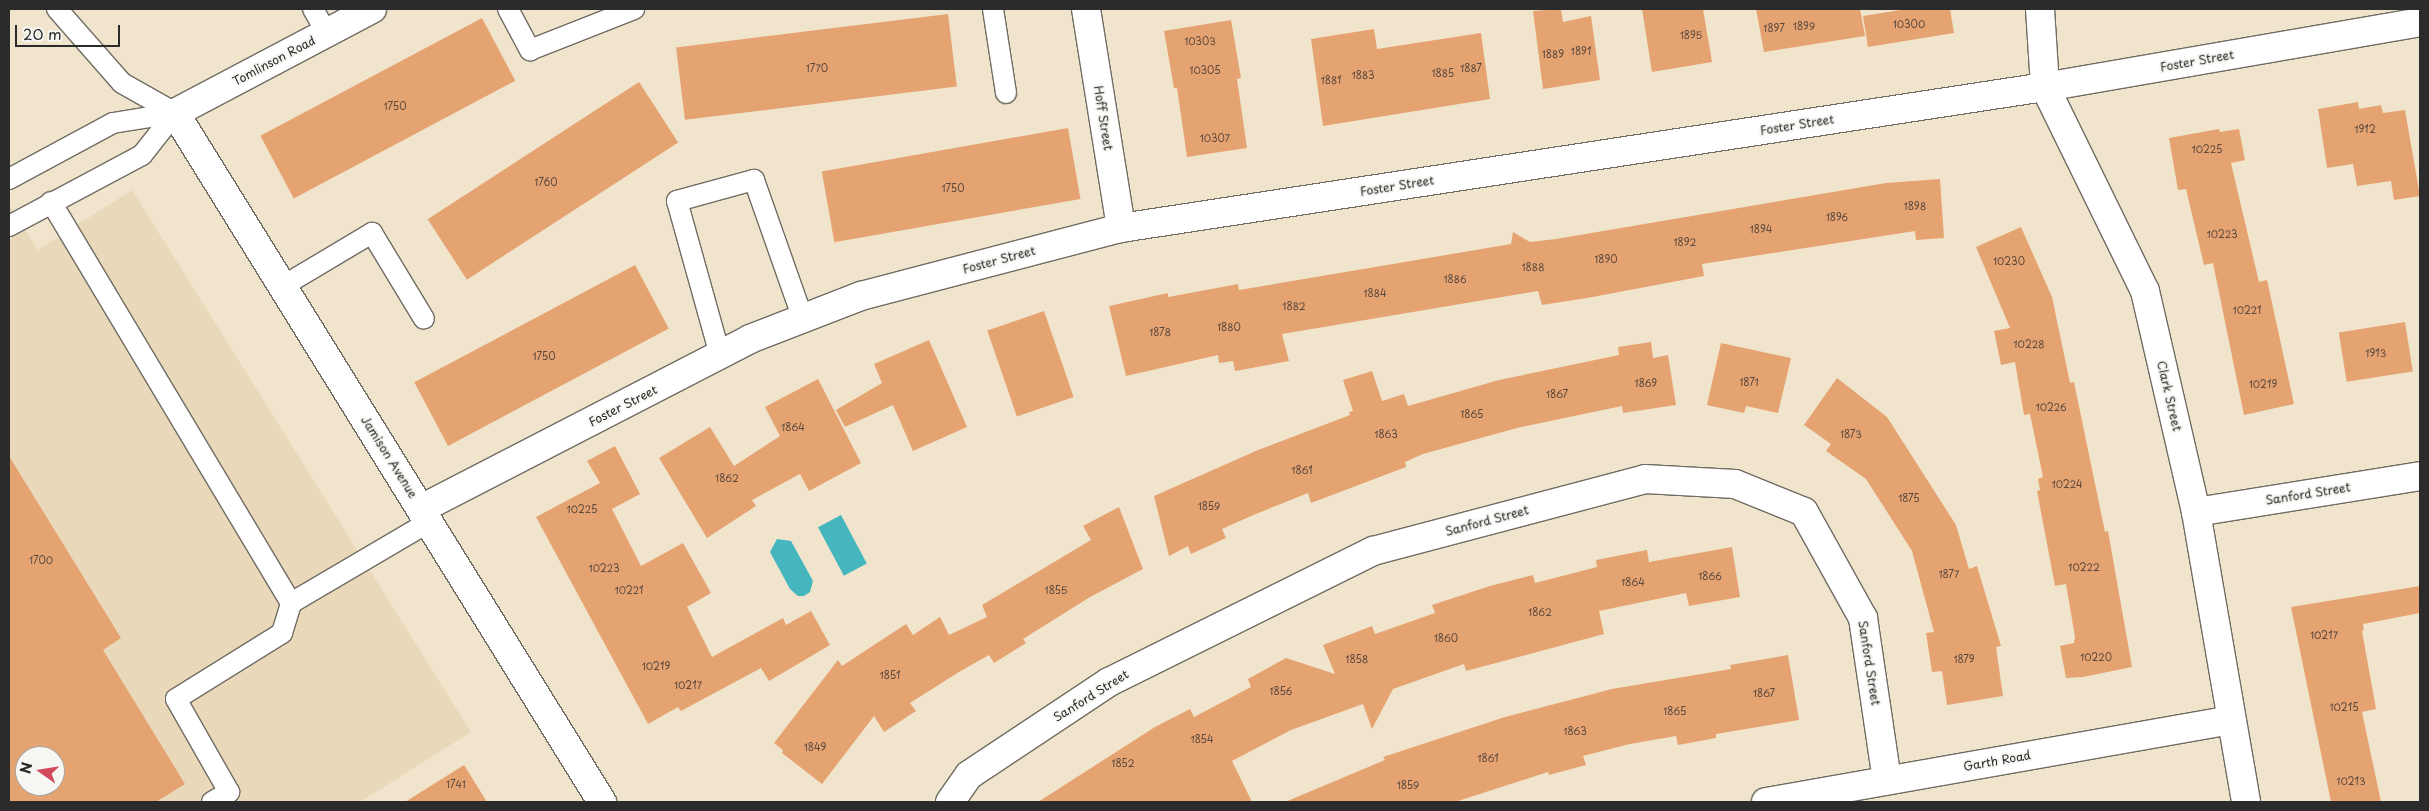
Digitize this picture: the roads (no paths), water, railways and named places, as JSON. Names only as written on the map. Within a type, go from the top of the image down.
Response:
[{"type":"street","name":"Tomlinson Road","points":[[175,113],[372,9]]},
{"type":"street","name":"Hoff Street","points":[[1086,9],[1121,228]]},
{"type":"street","name":"Clark Street","points":[[2040,9],[2045,87],[2145,291],[2196,512],[2229,720],[2246,802]]},
{"type":"street","name":"Foster Street","points":[[425,516],[750,339],[861,296],[1121,228],[2045,87],[2420,22]]},
{"type":"street","name":"Jamison Avenue","points":[[175,113],[602,802]]},
{"type":"street","name":"Sanford Street","points":[[2196,512],[2420,476]]},
{"type":"street","name":"Sanford Street","points":[[950,802],[969,775],[1109,682],[1373,551],[1645,479],[1735,484],[1804,512],[1863,618],[1886,780]]},
{"type":"street","name":"Garth Road","points":[[1766,802],[2229,720]]},
{"type":"lane","points":[[57,9],[122,83],[175,113]]},
{"type":"lane","points":[[313,9],[326,33]]},
{"type":"lane","points":[[508,9],[530,50],[634,9]]},
{"type":"lane","points":[[993,9],[1006,93]]},
{"type":"lane","points":[[9,179],[114,123],[175,113]]},
{"type":"lane","points":[[9,226],[142,155],[175,113]]},
{"type":"lane","points":[[720,355],[677,201],[754,180],[802,319]]},
{"type":"lane","points":[[51,202],[292,603]]},
{"type":"lane","points":[[283,286],[372,233],[424,319]]},
{"type":"lane","points":[[212,802],[229,792],[176,699],[282,633],[292,603],[425,516]]},
{"type":"water","points":[[841,515],[867,564],[844,576],[818,527]]},
{"type":"water","points":[[777,539],[791,541],[813,581],[810,592],[804,596],[798,596],[790,589],[770,552]]}]
